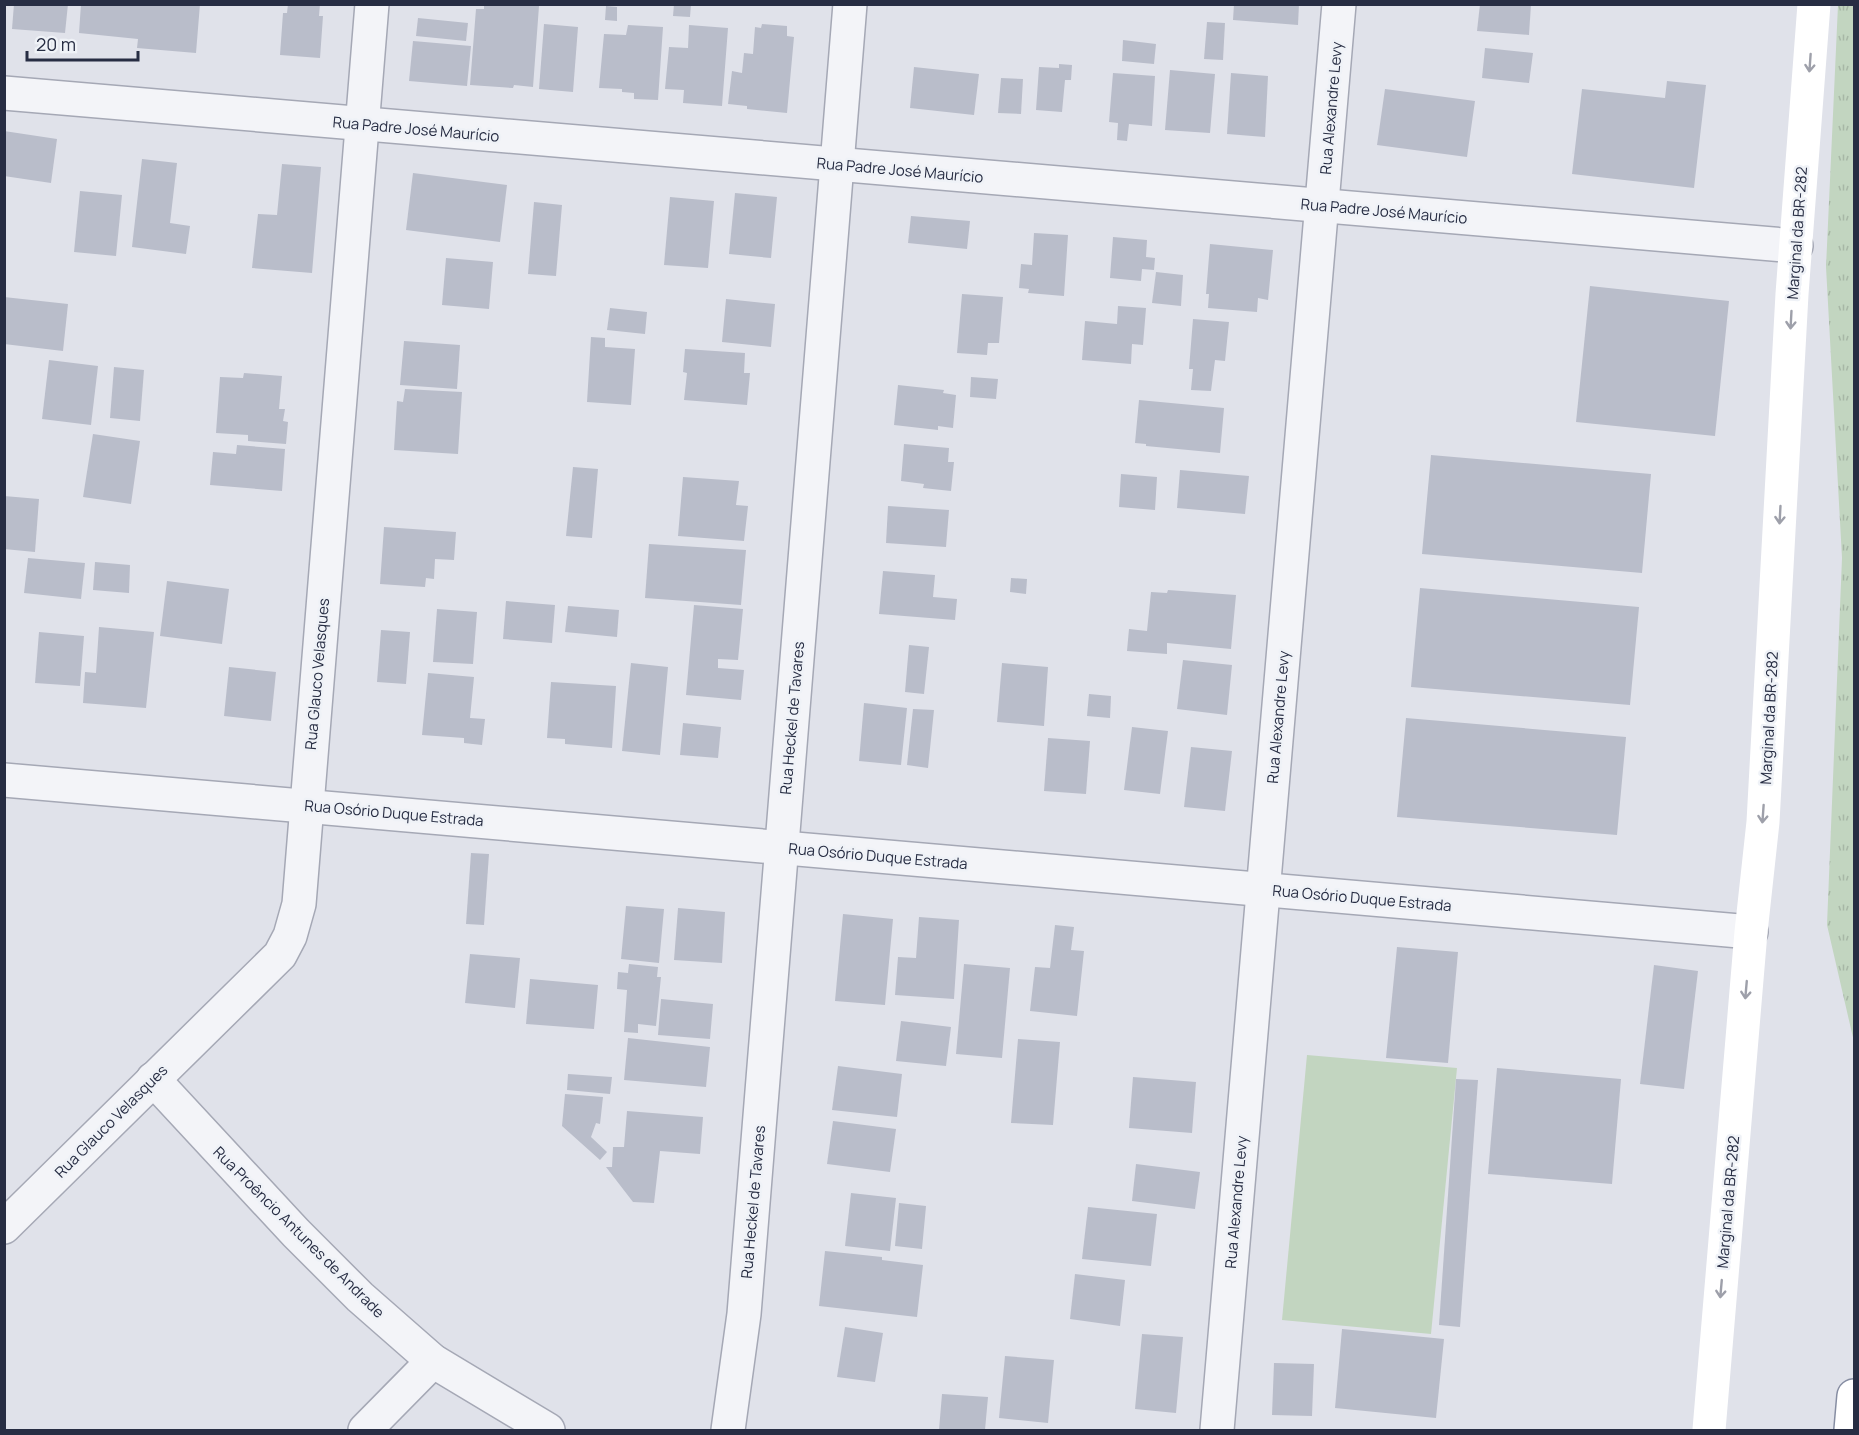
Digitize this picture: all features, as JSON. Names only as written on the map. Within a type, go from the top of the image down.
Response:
[{"type":"main road","name":"Marginal da BR-282","points":[[1709,1431],[1751,932],[1763,822],[1796,246],[1814,4]]},
{"type":"main road","points":[[1851,1431],[1854,1396]]},
{"type":"street","name":"Rua Glauco Velasques","points":[[4,1227],[280,955],[290,936],[299,904],[372,4]]},
{"type":"street","name":"Rua Heckel de Tavares","points":[[729,1431],[744,1314],[850,4]]},
{"type":"street","name":"Rua Alexandre Levy","points":[[1217,1431],[1339,4]]},
{"type":"street","name":"Rua Padre José Maurício","points":[[4,93],[1796,246]]},
{"type":"street","name":"Rua Osório Duque Estrada","points":[[4,780],[1751,932]]},
{"type":"street","name":"Rua Proêncio Antunes de Andrade","points":[[153,1079],[360,1297],[433,1361],[548,1431]]},
{"type":"street","points":[[365,1431],[433,1361]]},
{"type":"green space","points":[[1838,5],[1854,5],[1854,1042],[1827,925],[1842,558],[1826,267]]},
{"type":"green space","points":[[1307,1055],[1457,1068],[1431,1334],[1282,1320]]},
{"type":"building","points":[[14,4],[68,4],[65,33],[12,29]]},
{"type":"building","points":[[81,4],[200,4],[196,53],[137,48],[138,39],[79,33]]},
{"type":"building","points":[[288,4],[320,4],[319,16],[323,16],[320,58],[280,55],[283,13],[287,13]]},
{"type":"building","points":[[484,4],[539,6],[533,87],[470,85],[476,9],[484,9]]},
{"type":"building","points":[[674,4],[691,4],[690,17],[673,16]]},
{"type":"building","points":[[1234,4],[1299,4],[1298,25],[1233,20]]},
{"type":"building","points":[[1480,4],[1531,4],[1529,35],[1477,31]]},
{"type":"building","points":[[606,6],[617,7],[617,21],[605,20]]},
{"type":"building","points":[[418,18],[468,23],[466,41],[416,36]]},
{"type":"building","points":[[1207,22],[1225,23],[1223,60],[1204,59]]},
{"type":"building","points":[[544,24],[578,27],[573,92],[539,89]]},
{"type":"building","points":[[762,24],[787,26],[787,36],[794,37],[787,113],[747,109],[747,106],[728,104],[732,71],[742,73],[744,53],[753,54],[755,27],[761,28]]},
{"type":"building","points":[[628,25],[663,27],[658,100],[634,99],[634,93],[622,92],[622,89],[599,88],[604,34],[626,35]]},
{"type":"building","points":[[689,25],[728,28],[722,106],[683,103],[684,90],[665,89],[669,47],[688,48]]},
{"type":"building","points":[[1123,40],[1156,44],[1154,64],[1122,61]]},
{"type":"building","points":[[413,41],[471,46],[467,86],[409,81]]},
{"type":"building","points":[[1485,48],[1533,53],[1529,83],[1482,78]]},
{"type":"building","points":[[1059,64],[1072,65],[1071,80],[1065,80],[1062,112],[1036,110],[1039,67],[1059,68]]},
{"type":"building","points":[[914,67],[979,74],[974,115],[910,108]]},
{"type":"building","points":[[1170,70],[1215,74],[1210,133],[1165,130]]},
{"type":"building","points":[[1113,73],[1155,76],[1152,126],[1129,124],[1127,141],[1117,140],[1118,123],[1109,122]]},
{"type":"building","points":[[1231,73],[1268,76],[1265,137],[1227,134]]},
{"type":"building","points":[[1001,78],[1023,79],[1021,114],[998,113]]},
{"type":"building","points":[[1667,81],[1706,85],[1694,188],[1572,174],[1582,89],[1665,98]]},
{"type":"building","points":[[1385,89],[1475,101],[1467,157],[1377,145]]},
{"type":"building","points":[[4,131],[57,139],[51,183],[4,176]]},
{"type":"building","points":[[142,159],[177,163],[170,223],[190,226],[186,254],[132,247]]},
{"type":"building","points":[[282,164],[321,167],[312,273],[252,268],[258,214],[277,215]]},
{"type":"building","points":[[413,173],[507,185],[500,242],[406,230]]},
{"type":"building","points":[[80,191],[122,195],[116,256],[74,252]]},
{"type":"building","points":[[735,193],[777,197],[771,258],[729,254]]},
{"type":"building","points":[[670,197],[714,201],[708,268],[664,265]]},
{"type":"building","points":[[534,202],[562,205],[556,276],[528,274]]},
{"type":"building","points":[[911,216],[970,221],[967,249],[908,243]]},
{"type":"building","points":[[1034,233],[1068,235],[1064,296],[1028,293],[1029,289],[1019,288],[1021,264],[1032,265]]},
{"type":"building","points":[[1113,237],[1147,240],[1146,257],[1155,258],[1154,270],[1142,269],[1141,281],[1110,278]]},
{"type":"building","points":[[1210,244],[1273,250],[1268,300],[1258,298],[1257,312],[1208,308],[1209,294],[1206,294]]},
{"type":"building","points":[[446,258],[493,262],[489,309],[442,305]]},
{"type":"building","points":[[1156,272],[1183,275],[1181,306],[1152,303]]},
{"type":"building","points":[[1590,286],[1729,301],[1715,436],[1576,422]]},
{"type":"building","points":[[962,294],[1003,297],[999,343],[988,343],[987,355],[957,353]]},
{"type":"building","points":[[4,297],[68,304],[63,351],[4,344]]},
{"type":"building","points":[[726,299],[775,304],[771,347],[722,342]]},
{"type":"building","points":[[1118,306],[1146,308],[1143,345],[1132,344],[1131,364],[1082,360],[1085,321],[1117,324]]},
{"type":"building","points":[[610,308],[647,312],[645,334],[607,330]]},
{"type":"building","points":[[1193,319],[1229,322],[1225,361],[1215,360],[1211,391],[1191,390],[1193,369],[1189,369]]},
{"type":"building","points":[[591,337],[605,338],[605,347],[635,349],[631,405],[587,402]]},
{"type":"building","points":[[404,341],[460,345],[457,389],[400,385]]},
{"type":"building","points":[[685,349],[745,353],[744,373],[750,373],[747,405],[684,400],[687,373],[683,372]]},
{"type":"building","points":[[49,360],[98,366],[91,425],[42,419]]},
{"type":"building","points":[[114,367],[144,370],[140,421],[110,418]]},
{"type":"building","points":[[244,373],[282,376],[279,409],[285,409],[283,421],[288,422],[286,444],[248,441],[248,435],[216,433],[220,377],[243,378]]},
{"type":"building","points":[[971,377],[998,379],[996,399],[970,397]]},
{"type":"building","points":[[898,385],[944,390],[943,393],[956,395],[953,428],[938,426],[938,430],[894,425]]},
{"type":"building","points":[[405,389],[462,392],[458,454],[394,450],[397,401],[403,402]]},
{"type":"building","points":[[1139,400],[1224,408],[1220,453],[1135,443]]},
{"type":"building","points":[[93,434],[140,441],[131,504],[83,497]]},
{"type":"building","points":[[904,444],[949,448],[948,462],[954,462],[951,491],[923,488],[924,484],[901,481]]},
{"type":"building","points":[[237,445],[285,449],[282,491],[210,485],[213,452],[236,454]]},
{"type":"building","points":[[1431,455],[1651,474],[1642,573],[1422,554]]},
{"type":"building","points":[[573,467],[598,469],[592,538],[566,536]]},
{"type":"building","points":[[1180,470],[1249,476],[1245,514],[1177,508]]},
{"type":"building","points":[[1121,474],[1157,477],[1155,510],[1119,507]]},
{"type":"building","points":[[683,477],[739,481],[736,505],[748,506],[744,541],[678,536]]},
{"type":"building","points":[[4,496],[39,499],[35,552],[4,549]]},
{"type":"building","points":[[888,506],[949,510],[946,547],[886,543]]},
{"type":"building","points":[[384,527],[456,532],[454,560],[435,559],[434,579],[426,578],[425,587],[380,584]]},
{"type":"building","points":[[649,544],[746,550],[741,605],[645,598]]},
{"type":"building","points":[[28,558],[85,563],[81,599],[24,593]]},
{"type":"building","points":[[95,562],[130,565],[129,593],[93,590]]},
{"type":"building","points":[[883,571],[935,575],[933,597],[957,599],[955,620],[879,614]]},
{"type":"building","points":[[1011,578],[1027,579],[1026,594],[1010,592]]},
{"type":"building","points":[[167,581],[229,589],[222,644],[160,636]]},
{"type":"building","points":[[1420,588],[1639,607],[1630,705],[1411,687]]},
{"type":"building","points":[[1168,590],[1236,595],[1231,649],[1167,643],[1167,654],[1127,651],[1129,629],[1147,631],[1151,592],[1167,593]]},
{"type":"building","points":[[506,601],[555,605],[552,643],[503,639]]},
{"type":"building","points":[[694,605],[743,609],[738,660],[718,659],[718,668],[744,670],[741,700],[686,695]]},
{"type":"building","points":[[568,606],[619,610],[617,637],[565,632]]},
{"type":"building","points":[[437,609],[477,612],[473,664],[433,662]]},
{"type":"building","points":[[99,627],[154,632],[146,708],[83,703],[85,672],[96,673]]},
{"type":"building","points":[[381,630],[410,632],[406,684],[377,682]]},
{"type":"building","points":[[39,632],[84,636],[80,686],[35,683]]},
{"type":"building","points":[[909,645],[929,647],[924,694],[905,692]]},
{"type":"building","points":[[1183,660],[1232,665],[1227,715],[1177,709]]},
{"type":"building","points":[[631,663],[668,667],[660,755],[622,751]]},
{"type":"building","points":[[1002,663],[1048,667],[1044,726],[997,722]]},
{"type":"building","points":[[229,667],[276,672],[271,721],[224,716]]},
{"type":"building","points":[[428,673],[474,677],[470,718],[485,719],[482,745],[464,743],[464,738],[422,735]]},
{"type":"building","points":[[551,682],[616,686],[612,748],[565,744],[565,739],[547,738]]},
{"type":"building","points":[[1089,694],[1111,696],[1110,718],[1087,716]]},
{"type":"building","points":[[864,703],[907,708],[901,765],[859,761]]},
{"type":"building","points":[[913,709],[934,710],[928,768],[907,765]]},
{"type":"building","points":[[1406,718],[1626,737],[1617,835],[1397,817]]},
{"type":"building","points":[[683,723],[721,727],[718,758],[680,755]]},
{"type":"building","points":[[1132,727],[1168,731],[1160,794],[1124,790]]},
{"type":"building","points":[[1048,738],[1090,741],[1086,794],[1044,791]]},
{"type":"building","points":[[1191,747],[1232,751],[1225,811],[1184,807]]},
{"type":"building","points":[[471,853],[489,854],[484,925],[466,924]]},
{"type":"building","points":[[626,906],[664,909],[659,963],[621,959]]},
{"type":"building","points":[[678,908],[725,912],[722,963],[674,960]]},
{"type":"building","points":[[843,914],[893,919],[885,1005],[835,1001]]},
{"type":"building","points":[[919,917],[959,920],[954,999],[895,995],[898,957],[916,958]]},
{"type":"building","points":[[1055,925],[1074,927],[1071,950],[1084,951],[1077,1016],[1030,1011],[1035,967],[1050,968]]},
{"type":"building","points":[[1397,947],[1458,952],[1448,1063],[1386,1058]]},
{"type":"building","points":[[470,954],[520,958],[515,1008],[465,1003]]},
{"type":"building","points":[[629,964],[658,967],[657,977],[661,977],[656,1026],[638,1024],[638,1033],[624,1032],[627,990],[617,989],[618,972],[628,973]]},
{"type":"building","points":[[964,964],[1010,968],[1002,1058],[956,1054]]},
{"type":"building","points":[[1654,965],[1698,971],[1684,1089],[1640,1084]]},
{"type":"building","points":[[530,979],[598,985],[594,1029],[526,1024]]},
{"type":"building","points":[[661,999],[713,1004],[710,1039],[658,1035]]},
{"type":"building","points":[[901,1021],[951,1027],[946,1066],[896,1061]]},
{"type":"building","points":[[628,1038],[710,1047],[706,1087],[624,1080]]},
{"type":"building","points":[[1018,1039],[1060,1042],[1053,1125],[1011,1123]]},
{"type":"building","points":[[838,1066],[902,1074],[897,1117],[832,1110]]},
{"type":"building","points":[[1497,1068],[1621,1079],[1612,1184],[1488,1174]]},
{"type":"building","points":[[568,1074],[612,1077],[610,1094],[567,1090]]},
{"type":"building","points":[[1133,1077],[1196,1082],[1192,1133],[1129,1128]]},
{"type":"building","points":[[1456,1079],[1478,1080],[1460,1327],[1439,1325]]},
{"type":"building","points":[[565,1094],[603,1097],[600,1124],[596,1123],[591,1137],[607,1152],[600,1160],[562,1126]]},
{"type":"building","points":[[627,1111],[703,1117],[700,1154],[660,1151],[654,1203],[633,1202],[606,1167],[612,1167],[613,1147],[624,1147]]},
{"type":"building","points":[[833,1121],[896,1129],[890,1172],[827,1164]]},
{"type":"building","points":[[1136,1164],[1200,1172],[1195,1209],[1132,1201]]},
{"type":"building","points":[[851,1193],[896,1198],[890,1251],[845,1246]]},
{"type":"building","points":[[899,1203],[926,1206],[922,1249],[895,1246]]},
{"type":"building","points":[[1088,1207],[1157,1214],[1151,1266],[1082,1259]]},
{"type":"building","points":[[825,1251],[882,1257],[882,1260],[923,1265],[917,1317],[819,1306]]},
{"type":"building","points":[[1075,1274],[1125,1280],[1120,1326],[1070,1319]]},
{"type":"building","points":[[845,1327],[883,1333],[875,1382],[837,1377]]},
{"type":"building","points":[[1342,1329],[1444,1339],[1436,1418],[1335,1408]]},
{"type":"building","points":[[1142,1334],[1183,1337],[1176,1413],[1135,1409]]},
{"type":"building","points":[[1005,1356],[1054,1360],[1048,1423],[999,1418]]},
{"type":"building","points":[[1274,1363],[1314,1364],[1312,1416],[1272,1415]]},
{"type":"building","points":[[942,1394],[988,1397],[985,1430],[939,1430]]}]
